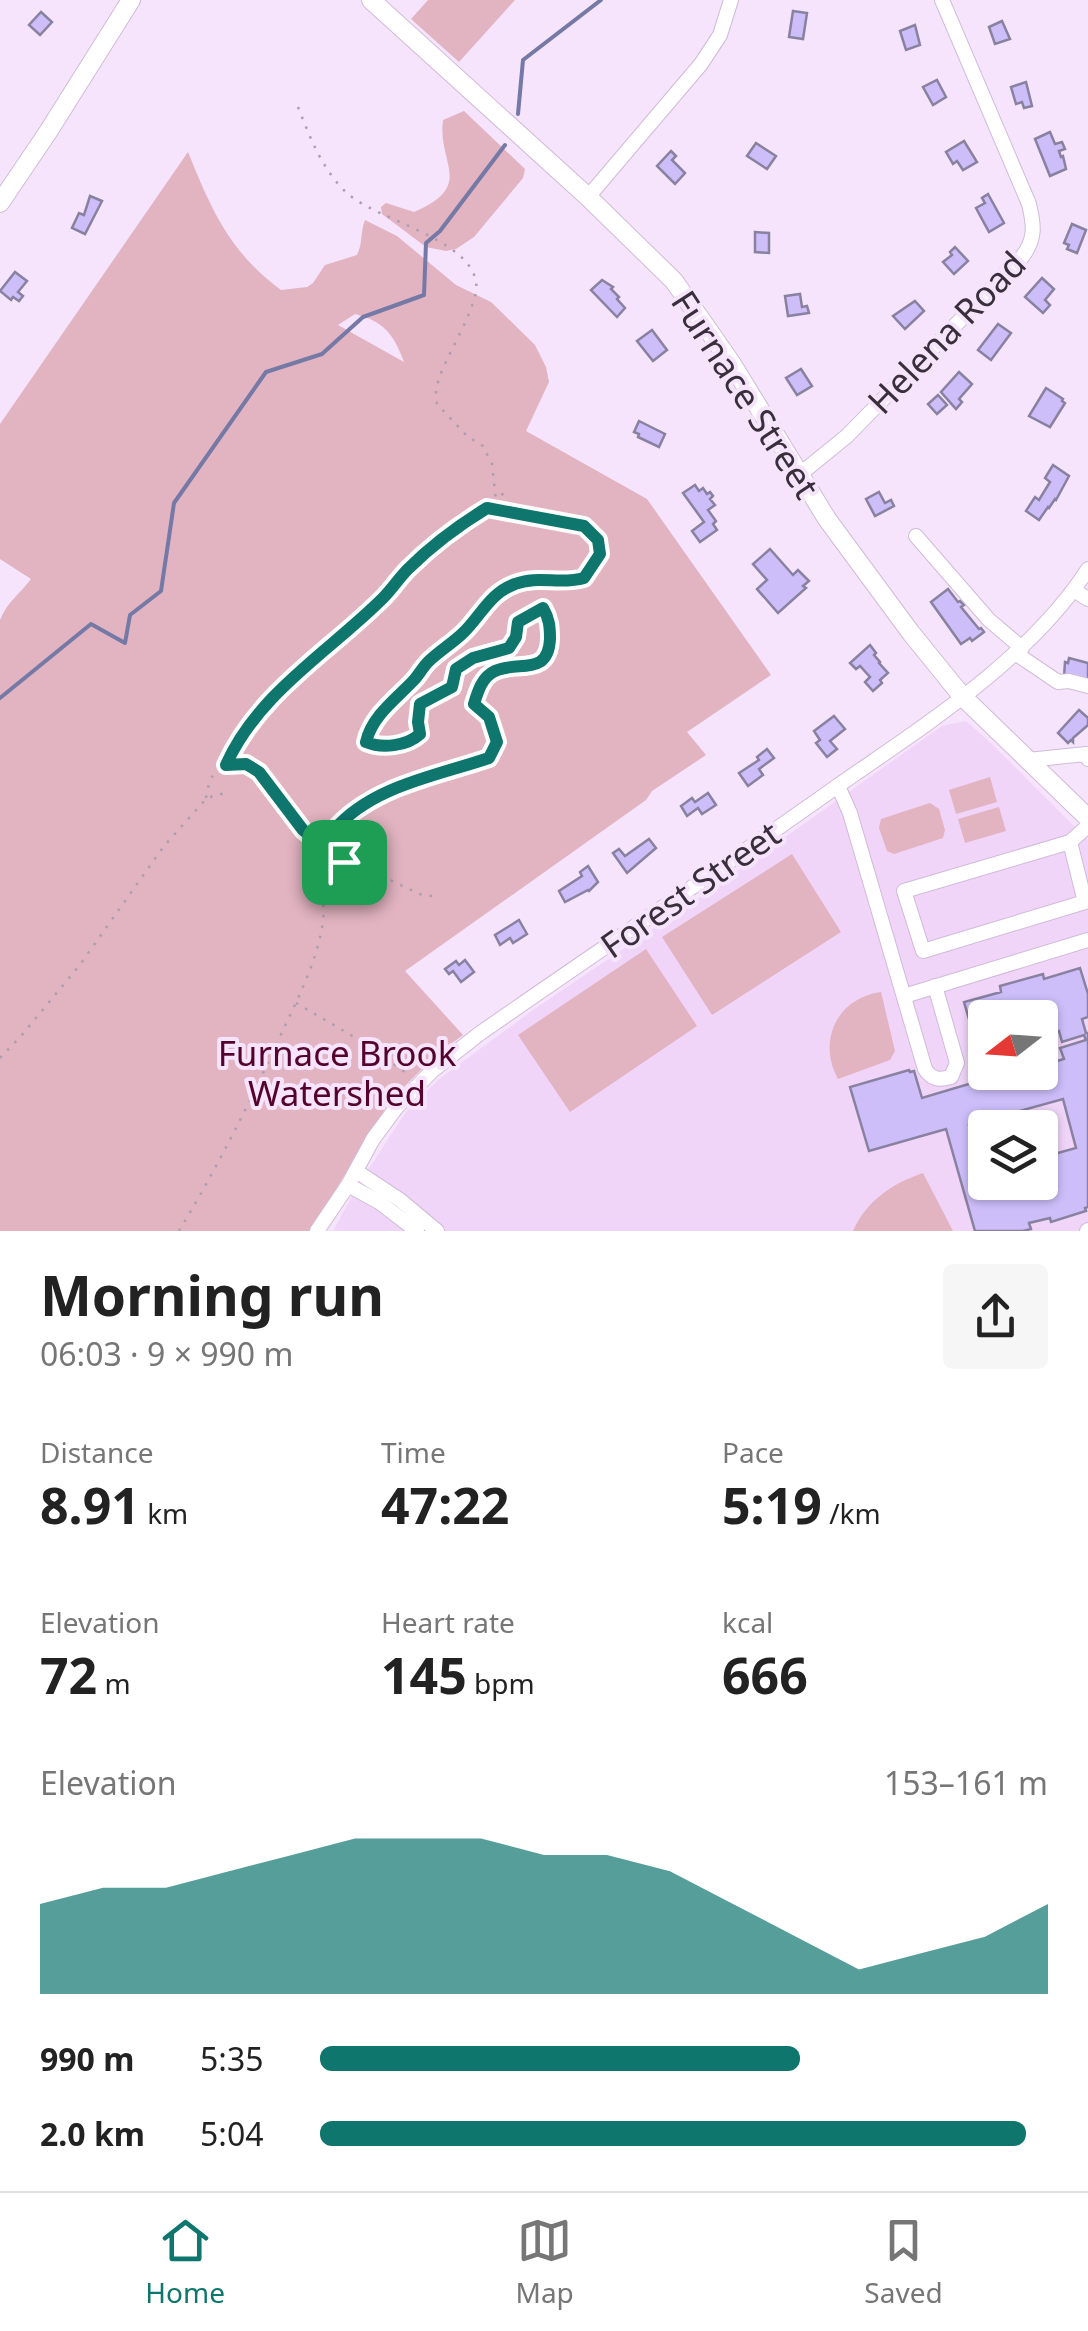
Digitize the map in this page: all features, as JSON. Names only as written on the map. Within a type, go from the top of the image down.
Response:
[{"type":"main road","points":[[0,203],[131,0]]},
{"type":"main road","name":"Furnace Street","points":[[371,0],[674,281],[732,364],[856,560],[935,665],[1088,822]]},
{"type":"street","points":[[588,198],[701,64],[720,35],[731,0]]},
{"type":"street","name":"Helena Road","points":[[799,475],[847,436],[1022,257],[1032,240],[1034,227],[1029,204],[942,0]]},
{"type":"street","points":[[916,536],[1019,650],[1058,682],[1088,686]]},
{"type":"street","name":"Forest Street","points":[[317,1231],[385,1122],[446,1060],[962,696],[1044,628],[1088,569]]},
{"type":"street","points":[[1074,590],[1088,599]]},
{"type":"street","points":[[1028,760],[1087,755]]},
{"type":"street","points":[[838,786],[850,813],[925,1069],[936,1080],[951,1077],[957,1064],[935,986]]},
{"type":"street","points":[[1070,842],[1086,902],[923,951],[904,891],[1070,842],[1088,822]]},
{"type":"street","points":[[904,996],[1088,940]]},
{"type":"street","points":[[352,1178],[417,1231]]},
{"type":"street","points":[[352,1178],[400,1200],[437,1231]]},
{"type":"path","points":[[298,106],[317,152],[346,193],[441,242],[473,270],[477,288],[436,385],[437,404],[483,446],[492,464],[496,500]]},
{"type":"path","points":[[226,765],[237,740],[274,697],[384,597],[409,568],[505,492]]},
{"type":"path","points":[[323,898],[344,862],[334,830],[348,814],[416,780],[489,758],[497,742],[489,717],[474,704],[479,686],[491,672],[539,664],[548,654],[550,618],[543,608],[518,622],[516,637],[509,648],[473,658],[456,669],[452,687],[420,704],[420,734],[414,740],[376,746],[366,742],[384,709],[424,665],[465,631],[492,596],[533,578],[574,582],[584,578],[600,554],[598,540],[584,526],[487,508]]},
{"type":"path","points":[[0,1058],[78,966],[164,846],[206,799],[209,782],[217,769],[226,765],[246,764],[259,772],[303,830],[344,862],[432,896]]},
{"type":"path","points":[[206,799],[227,794]]},
{"type":"path","points":[[179,1231],[248,1106],[319,944],[323,898],[314,876]]},
{"type":"path","points":[[296,1003],[374,1048],[420,1083]]},
{"type":"shaded area","points":[[966,721],[1088,840],[1088,1231],[333,1231],[406,1112],[438,1080],[533,1010],[942,726]]},
{"type":"green space","points":[[428,0],[515,0],[459,62],[411,19]]},
{"type":"green space","points":[[464,111],[525,169],[523,178],[474,237],[456,249],[426,247],[382,214],[381,207],[386,203],[414,212],[444,192],[450,172],[443,120]]},
{"type":"green space","name":"Furnace Brook Watershed","points":[[188,152],[205,193],[235,245],[281,290],[307,287],[325,265],[357,255],[365,220],[397,236],[456,285],[491,302],[535,345],[546,367],[549,382],[526,431],[647,499],[771,675],[687,732],[706,755],[405,971],[463,1035],[435,1056],[390,1101],[310,1231],[0,1231],[0,620],[31,579],[0,559],[0,424]],"holes":[[[355,314],[387,331],[404,362],[338,325]]]},
{"type":"green space","points":[[990,777],[997,802],[956,814],[949,790]]},
{"type":"green space","points":[[930,803],[939,809],[945,830],[943,838],[894,854],[887,851],[879,828],[881,819]]},
{"type":"green space","points":[[999,807],[1006,831],[965,843],[958,819]]},
{"type":"green space","points":[[792,854],[841,932],[712,1015],[662,937]]},
{"type":"green space","points":[[646,949],[697,1026],[570,1112],[518,1035]]},
{"type":"green space","points":[[881,992],[895,1051],[890,1060],[838,1079],[830,1050],[835,1024],[853,1003]]},
{"type":"green space","points":[[923,1173],[953,1231],[853,1231],[882,1194]]},
{"type":"building","points":[[793,11],[807,13],[803,39],[789,37]]},
{"type":"building","points":[[41,12],[52,22],[40,35],[29,25]]},
{"type":"building","points":[[1002,21],[1010,39],[995,44],[989,27]]},
{"type":"building","points":[[915,25],[920,45],[906,50],[900,31]]},
{"type":"building","points":[[937,80],[946,97],[933,105],[923,87]]},
{"type":"building","points":[[1026,82],[1032,106],[1024,108],[1022,102],[1016,104],[1011,87]]},
{"type":"building","points":[[1050,132],[1055,144],[1062,142],[1065,149],[1059,151],[1066,169],[1050,176],[1035,139]]},
{"type":"building","points":[[964,141],[977,162],[963,170],[957,161],[953,164],[946,152]]},
{"type":"building","points":[[756,143],[776,156],[767,169],[747,156]]},
{"type":"building","points":[[671,151],[676,156],[672,160],[685,173],[675,184],[657,166]]},
{"type":"building","points":[[988,194],[1004,223],[989,232],[976,208],[985,203],[982,198]]},
{"type":"building","points":[[90,196],[102,201],[85,234],[72,228],[79,213],[84,215]]},
{"type":"building","points":[[1072,224],[1086,230],[1077,253],[1064,243]]},
{"type":"building","points":[[755,232],[769,233],[769,253],[755,252]]},
{"type":"building","points":[[955,247],[968,261],[954,274],[943,262]]},
{"type":"building","points":[[15,272],[27,281],[18,292],[23,296],[19,301],[0,291]]},
{"type":"building","points":[[1042,278],[1054,289],[1045,300],[1050,305],[1043,313],[1025,297]]},
{"type":"building","points":[[602,280],[613,287],[625,308],[617,317],[591,290]]},
{"type":"building","points":[[800,294],[802,307],[807,306],[809,313],[788,316],[785,296]]},
{"type":"building","points":[[915,301],[924,311],[905,329],[893,316]]},
{"type":"building","points":[[998,324],[1011,333],[991,360],[978,350]]},
{"type":"building","points":[[652,330],[667,350],[653,361],[637,341]]},
{"type":"building","points":[[801,369],[812,386],[797,395],[786,378]]},
{"type":"building","points":[[959,372],[972,384],[956,409],[941,392]]},
{"type":"building","points":[[1046,388],[1065,403],[1050,427],[1029,416]]},
{"type":"building","points":[[938,395],[947,405],[937,414],[928,404]]},
{"type":"building","points":[[639,421],[665,434],[659,447],[634,432]]},
{"type":"building","points":[[1053,465],[1069,476],[1039,520],[1026,511],[1035,497],[1039,500],[1050,482],[1045,478]]},
{"type":"building","points":[[695,485],[699,491],[703,488],[707,494],[710,492],[715,505],[708,510],[717,530],[700,542],[692,531],[704,522],[683,493]]},
{"type":"building","points":[[879,492],[885,503],[891,500],[894,506],[875,516],[866,499]]},
{"type":"building","points":[[770,549],[793,575],[798,570],[809,581],[778,613],[757,589],[767,580],[753,564]]},
{"type":"building","points":[[948,589],[984,632],[972,641],[970,638],[961,644],[931,602]]},
{"type":"building","points":[[870,645],[888,673],[873,691],[865,682],[870,677],[860,666],[856,669],[850,663]]},
{"type":"building","points":[[1069,658],[1088,663],[1088,681],[1064,677]]},
{"type":"building","points":[[1079,710],[1088,718],[1088,725],[1068,743],[1058,733]]},
{"type":"building","points":[[834,716],[845,729],[830,741],[837,749],[827,757],[816,743],[820,740],[814,731]]},
{"type":"building","points":[[767,749],[774,758],[759,769],[763,775],[748,786],[739,773],[759,760],[757,757]]},
{"type":"building","points":[[708,793],[716,805],[702,814],[698,808],[687,816],[681,806]]},
{"type":"building","points":[[649,839],[656,848],[627,873],[613,853],[619,849],[625,856]]},
{"type":"building","points":[[588,866],[598,882],[589,891],[565,902],[559,891],[582,876],[580,872]]},
{"type":"building","points":[[519,920],[527,934],[513,943],[510,938],[500,945],[495,935]]},
{"type":"building","points":[[465,960],[474,972],[461,982],[453,971],[449,974],[445,969]]},
{"type":"building","points":[[1080,968],[1088,994],[1088,1017],[1082,1019],[1088,1033],[1088,1207],[1051,1222],[1050,1218],[1029,1223],[1031,1229],[1023,1231],[975,1231],[946,1129],[869,1151],[850,1087],[909,1070],[914,1071],[922,1098],[968,1084],[968,1090],[1058,1090],[1058,1061],[1064,1059],[1060,1048],[1086,1040],[1084,1035],[1062,1042],[1058,1000],[971,1000],[1001,992],[1000,986],[1043,974],[1044,979]]},
{"type":"waterway","points":[[518,114],[523,60],[601,0]]},
{"type":"waterway","points":[[0,698],[91,624],[125,643],[130,615],[161,591],[174,503],[266,372],[322,354],[363,317],[424,295],[426,243],[440,231],[505,145]]},
{"type":"route","points":[[487,508],[584,526],[598,540],[600,554],[584,578],[574,582],[533,578],[492,596],[465,631],[398,693],[365,740],[376,746],[414,740],[420,734],[420,704],[452,687],[456,669],[473,658],[509,648],[516,637],[518,622],[543,608],[550,618],[548,654],[539,664],[491,672],[479,686],[474,704],[489,717],[497,742],[489,758],[416,780],[348,814],[334,830],[344,862],[303,830],[259,772],[246,764],[226,765],[237,740],[254,717],[384,597],[409,568],[487,508]]}]
